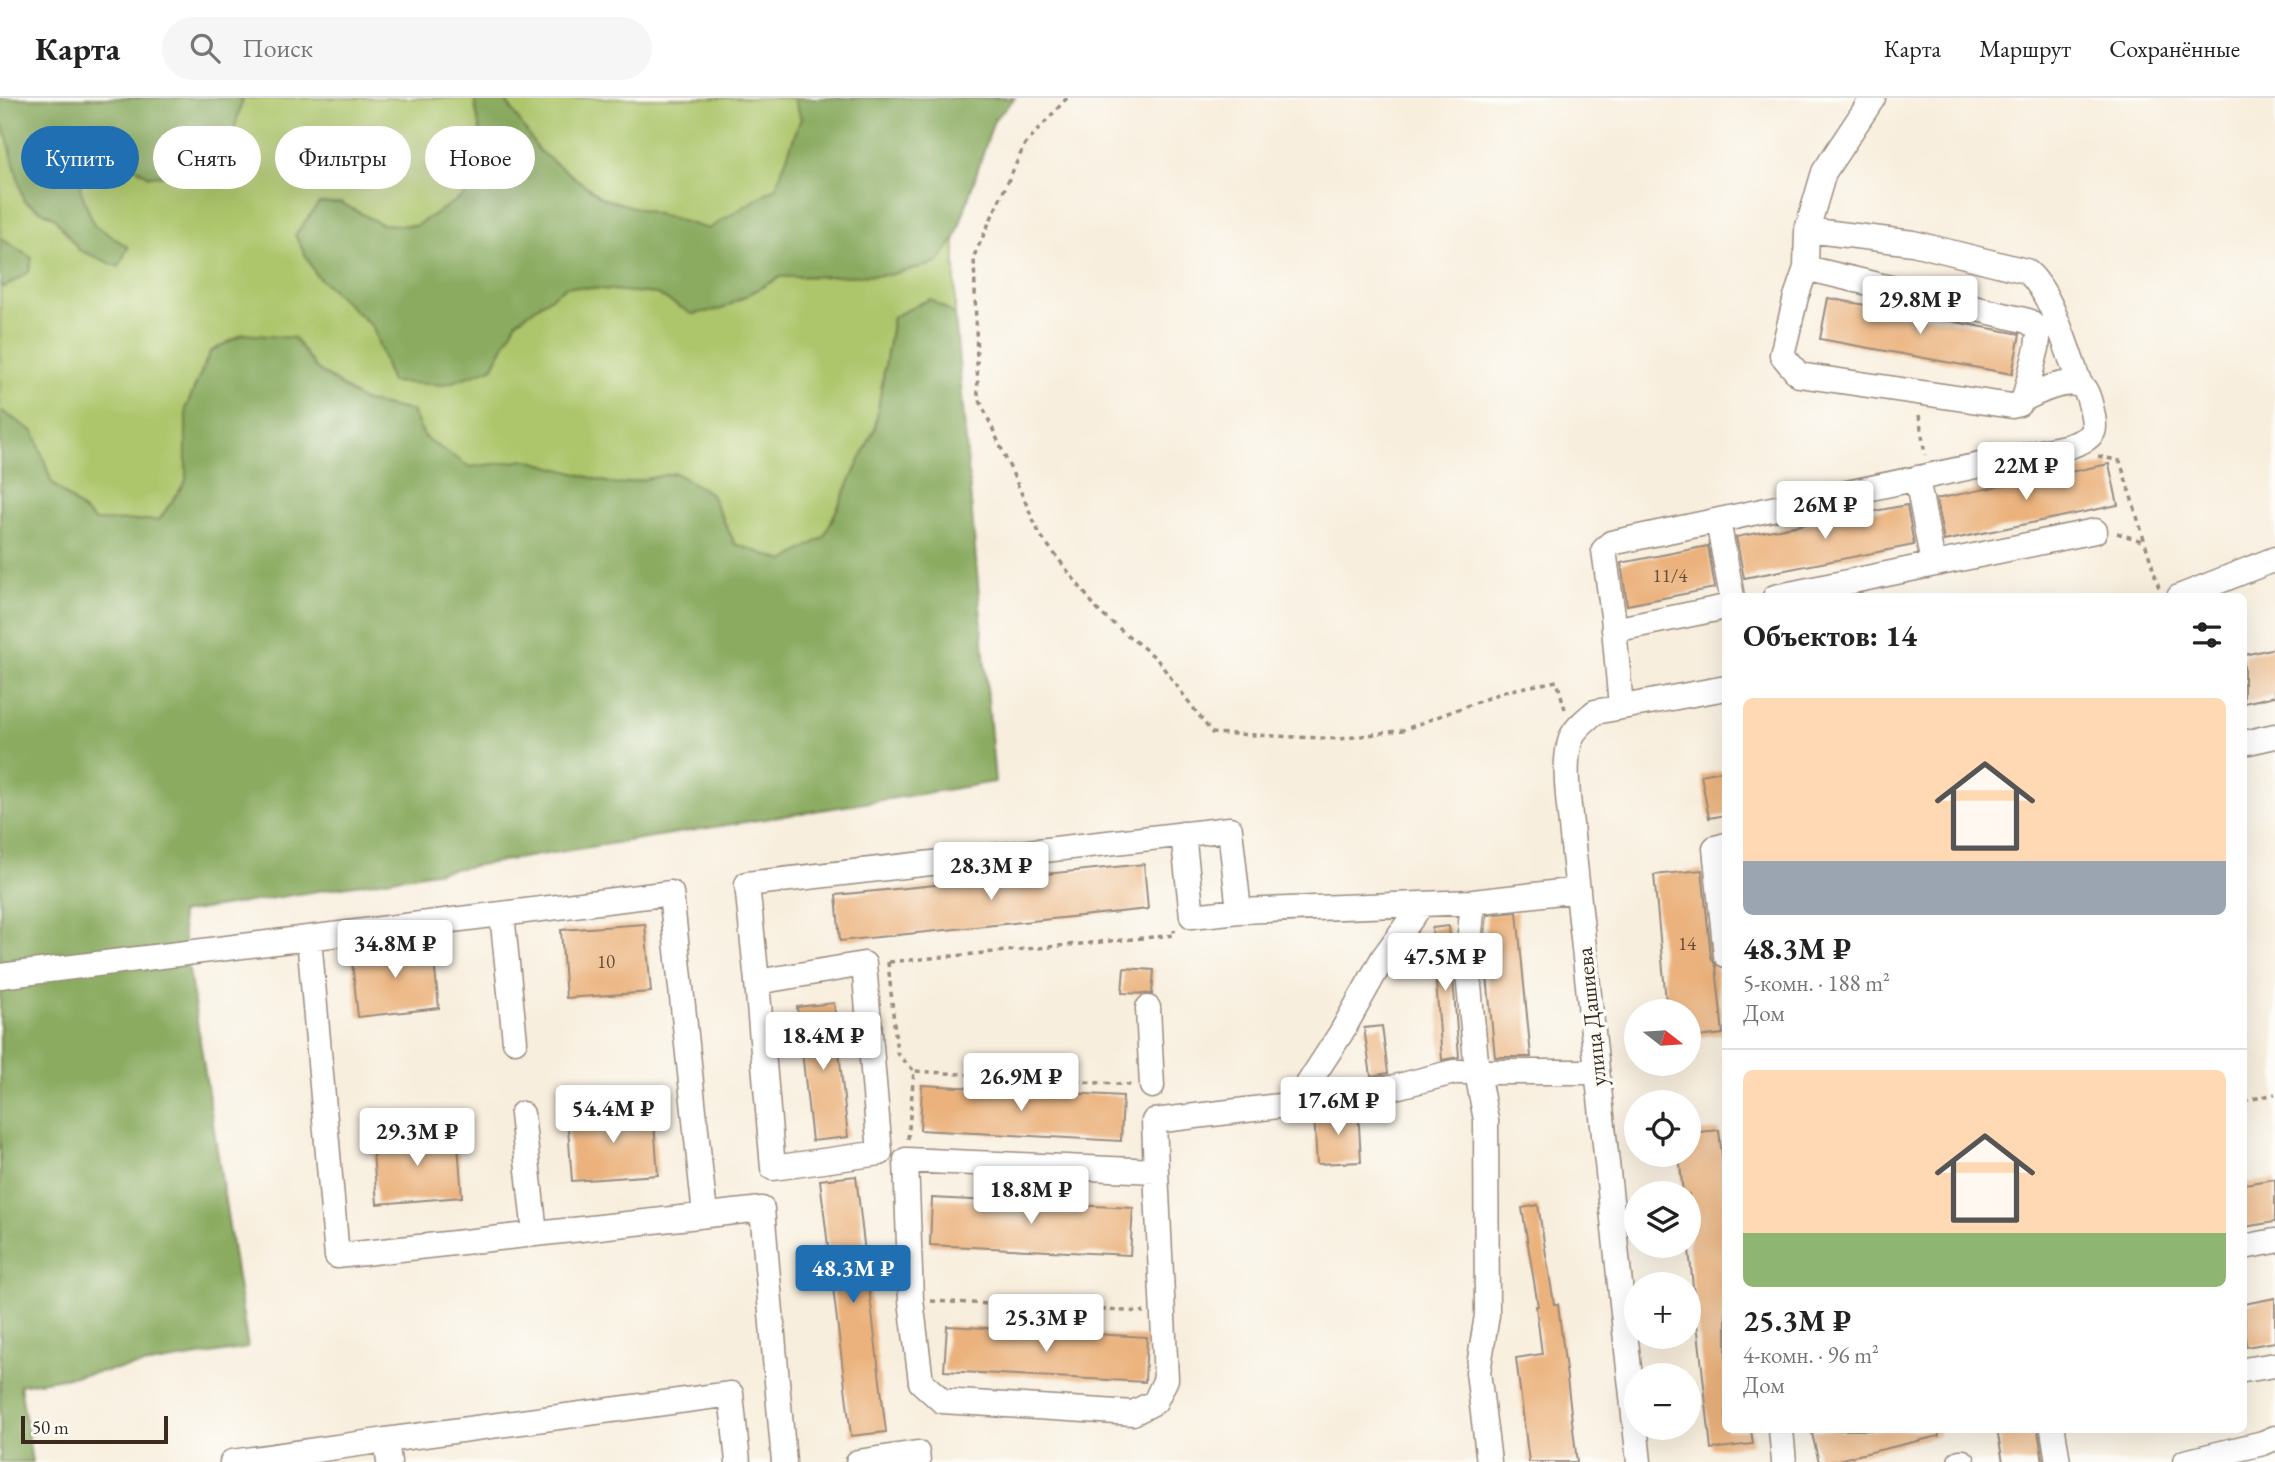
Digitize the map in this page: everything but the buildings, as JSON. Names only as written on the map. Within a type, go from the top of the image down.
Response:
[{"type":"street","points":[[1873,98],[1824,172],[1807,230],[1805,268],[1782,355],[1799,375],[2012,406],[2043,390],[2072,383],[2080,384]]},
{"type":"street","points":[[1621,707],[1604,550],[1611,543],[2070,446],[2087,439],[2095,426],[2085,388],[2080,384],[2045,293],[2036,278],[2026,271],[1913,243],[1807,230]]},
{"type":"street","points":[[1805,268],[2028,321],[2039,330],[2024,399]]},
{"type":"street","points":[[1923,477],[1933,564]]},
{"type":"street","points":[[1718,520],[1731,593]]},
{"type":"street","points":[[1794,593],[2095,531]]},
{"type":"street","points":[[2169,592],[2275,559]]},
{"type":"street","points":[[1614,630],[1722,608]]},
{"type":"street","points":[[1572,735],[1581,723],[1595,712],[1722,689]]},
{"type":"street","name":"улица Дашиева","points":[[1572,735],[1567,769],[1578,890],[1639,1462]]},
{"type":"street","points":[[2247,742],[2275,736]]},
{"type":"street","points":[[757,982],[864,964],[880,1153],[773,1168],[747,884],[1230,829],[1239,911]]},
{"type":"street","points":[[1183,834],[1192,916],[1239,911],[1473,902],[1578,890]]},
{"type":"street","points":[[1722,846],[1715,848],[1722,916]]},
{"type":"street","points":[[0,976],[671,893],[705,1215]]},
{"type":"street","points":[[1473,902],[1467,963],[1476,1072],[1486,1121],[1488,1315],[1478,1372],[1489,1462]]},
{"type":"street","points":[[1294,1104],[1341,1033],[1383,958],[1421,905]]},
{"type":"street","points":[[502,914],[514,1041]]},
{"type":"street","points":[[309,938],[337,1256],[762,1209],[784,1462]]},
{"type":"street","points":[[1148,1009],[1152,1086]]},
{"type":"street","points":[[1156,1171],[906,1160],[911,1300],[921,1382],[942,1401],[1133,1413],[1154,1402],[1166,1380],[1154,1121],[1294,1104],[1395,1087],[1454,1072],[1596,1072]]},
{"type":"street","points":[[522,1114],[535,1234]]},
{"type":"street","points":[[2247,1246],[2275,1241]]},
{"type":"street","points":[[2247,1370],[2275,1365]]},
{"type":"street","points":[[232,1462],[388,1451],[731,1394],[738,1462]]},
{"type":"street","points":[[1781,1433],[1784,1462]]},
{"type":"street","points":[[2053,1433],[2058,1462]]},
{"type":"street","points":[[2185,1462],[2275,1438]]},
{"type":"street","points":[[858,1462],[917,1452],[918,1462]]},
{"type":"path","points":[[1067,98],[1025,144],[974,256],[978,396],[1040,535],[1100,613],[1156,658],[1212,733],[1340,738],[1403,730],[1506,691],[1557,681],[1572,735]]},
{"type":"path","points":[[1916,392],[1923,477]]},
{"type":"path","points":[[2087,439],[2091,454],[2120,461],[2145,542],[2169,592]]},
{"type":"path","points":[[2095,531],[2104,529],[2145,542]]},
{"type":"path","points":[[888,962],[1175,935],[1174,922]]},
{"type":"path","points":[[897,1053],[914,1071],[1152,1086]]},
{"type":"path","points":[[906,1160],[914,1071]]},
{"type":"path","points":[[2247,1100],[2275,1094]]},
{"type":"path","points":[[911,1300],[1163,1313]]},
{"type":"green space","points":[[0,98],[243,98],[235,126],[153,126],[153,176],[139,170],[139,126],[21,126],[21,189],[80,189],[94,225],[128,247],[119,267],[79,250],[55,218],[24,201],[8,140],[0,121]]},
{"type":"green space","points":[[243,98],[474,98],[479,126],[425,126],[425,189],[469,189],[466,195],[415,226],[381,224],[341,203],[316,275],[373,327],[391,382],[492,368],[517,321],[567,286],[657,294],[693,314],[722,309],[780,277],[888,275],[937,263],[955,239],[955,315],[930,299],[893,317],[875,428],[824,537],[784,561],[735,544],[710,493],[675,473],[617,485],[527,460],[470,468],[425,438],[412,411],[363,401],[316,368],[294,339],[243,334],[210,352],[186,408],[186,481],[159,520],[95,521],[52,483],[34,432],[0,410],[0,286],[5,287],[32,259],[0,238],[0,121],[8,140],[24,201],[55,218],[79,250],[128,247],[94,225],[80,189],[139,189],[139,170],[149,176],[153,175],[153,189],[261,189],[261,126],[235,126]]},
{"type":"green space","points":[[474,98],[504,98],[522,126],[479,126]]},
{"type":"green space","points":[[504,98],[794,98],[801,118],[776,188],[708,229],[602,198],[539,151],[535,145],[535,126],[522,126]]},
{"type":"green space","points":[[794,98],[1015,98],[994,120],[955,239],[937,263],[888,275],[780,277],[722,309],[692,314],[657,294],[567,286],[517,321],[492,368],[444,385],[391,382],[373,327],[316,275],[295,235],[319,203],[341,203],[381,224],[415,226],[465,195],[468,189],[535,189],[535,145],[539,151],[602,198],[708,229],[776,187],[801,118]]},
{"type":"green space","points":[[0,238],[32,258],[29,272],[5,287],[0,286]]},
{"type":"green space","points":[[930,299],[955,315],[995,782],[180,913],[248,1348],[20,1385],[32,1462],[0,1462],[0,410],[34,432],[52,483],[95,521],[159,520],[186,481],[186,408],[210,352],[243,334],[294,338],[316,368],[363,401],[412,411],[425,438],[470,467],[527,460],[617,485],[675,473],[710,493],[735,544],[784,561],[824,537],[875,428],[893,317]]}]
